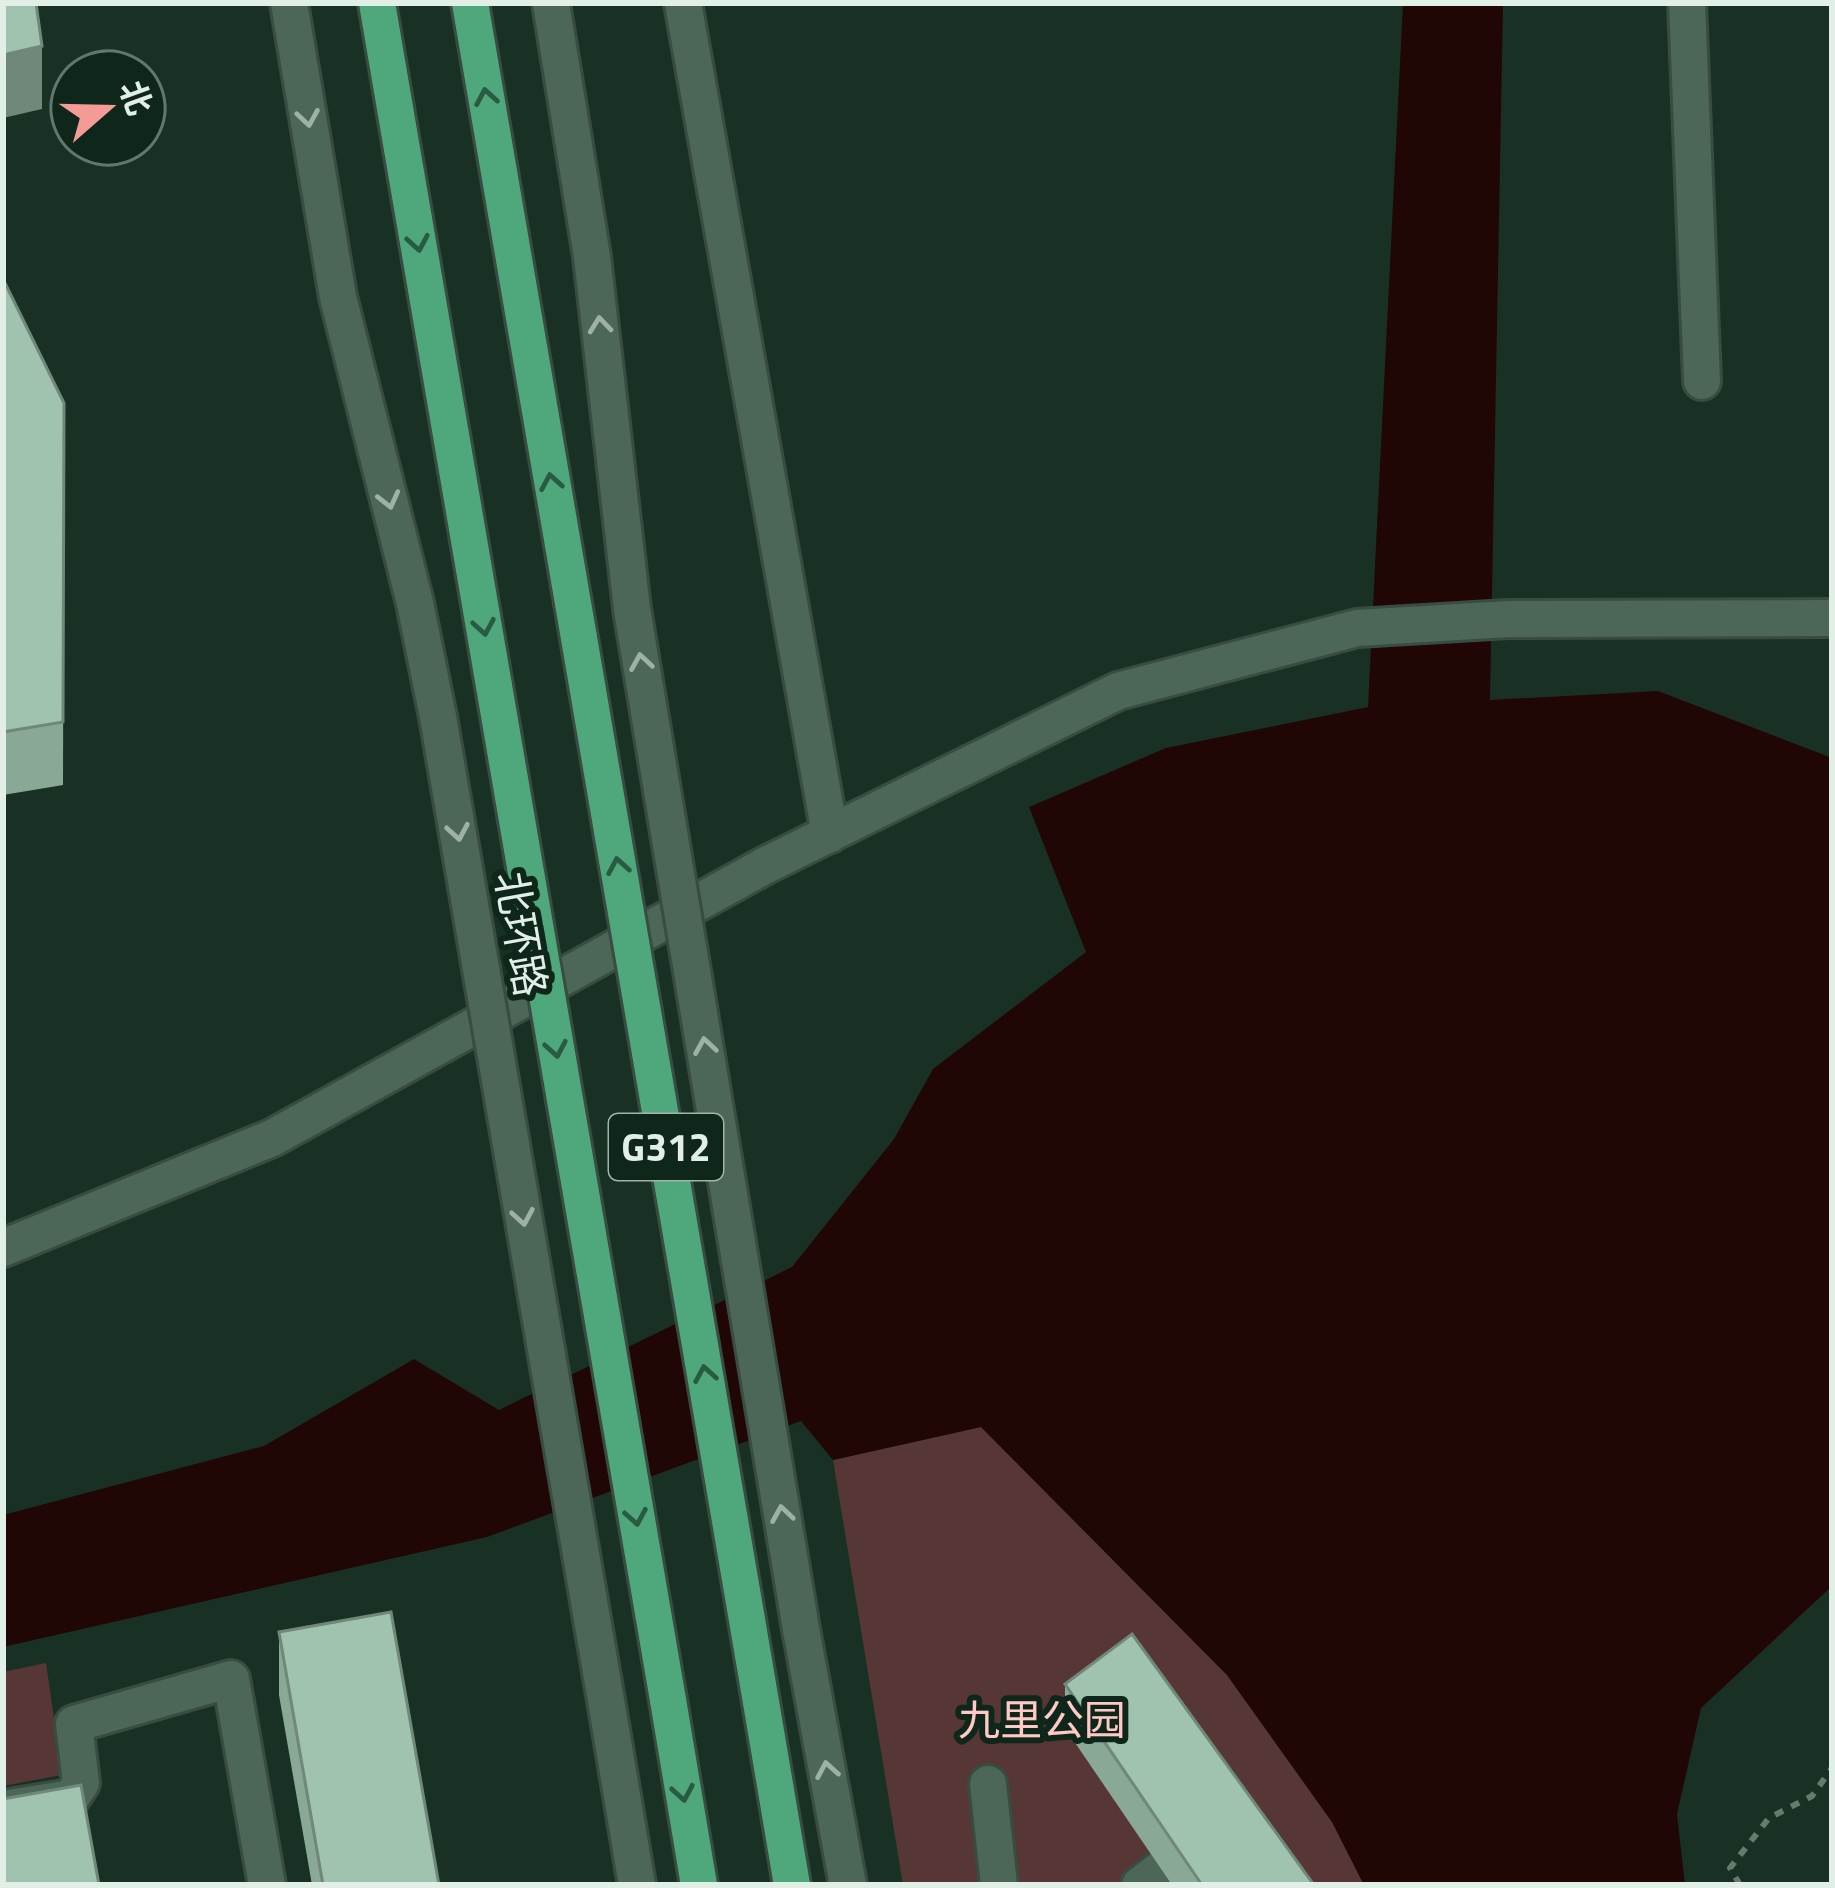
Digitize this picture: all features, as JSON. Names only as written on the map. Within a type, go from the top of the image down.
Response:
[{"type":"highway","name":"北环路","points":[[377,3],[699,1885]]},
{"type":"highway","name":"G312","points":[[470,3],[792,1885]]},
{"type":"street","name":"北环路","points":[[289,3],[338,297],[415,603],[438,717],[638,1885]]},
{"type":"street","points":[[551,3],[592,257],[632,608],[801,1629],[848,1885]]},
{"type":"street","points":[[683,3],[830,834]]},
{"type":"street","points":[[1687,3],[1702,381]]},
{"type":"street","points":[[3,1249],[272,1138],[830,834],[1118,691],[1357,628],[1508,619],[1832,618]]},
{"type":"street","points":[[3,1809],[71,1798],[81,1783],[74,1724],[231,1679],[267,1885]]},
{"type":"street","points":[[988,1784],[999,1885]]},
{"type":"path","points":[[1741,1885],[1730,1868],[1769,1818],[1812,1796],[1832,1768]]},
{"type":"green space","name":"九里公园","points":[[981,1427],[1227,1675],[1332,1822],[1364,1885],[903,1885],[833,1460]]},
{"type":"green space","points":[[46,1663],[62,1775],[3,1786],[3,1672]]},
{"type":"shaded area","points":[[1403,3],[1503,3],[1490,700],[1658,691],[1832,758],[1832,1586],[1701,1708],[1677,1814],[1685,1885],[1364,1885],[1332,1822],[1227,1675],[981,1427],[833,1460],[801,1421],[487,1537],[3,1647],[3,1515],[264,1446],[414,1359],[499,1410],[792,1267],[894,1139],[933,1069],[1086,952],[1029,807],[1166,748],[1368,707]]},
{"type":"building","points":[[3,3],[36,3],[42,46],[3,55]]},
{"type":"building","points":[[3,279],[64,403],[63,722],[3,732]]},
{"type":"building","points":[[391,1612],[439,1885],[323,1885],[279,1632]]},
{"type":"building","points":[[1132,1634],[1314,1885],[1202,1885],[1065,1684]]},
{"type":"building","points":[[81,1785],[99,1885],[3,1885],[3,1799]]}]
